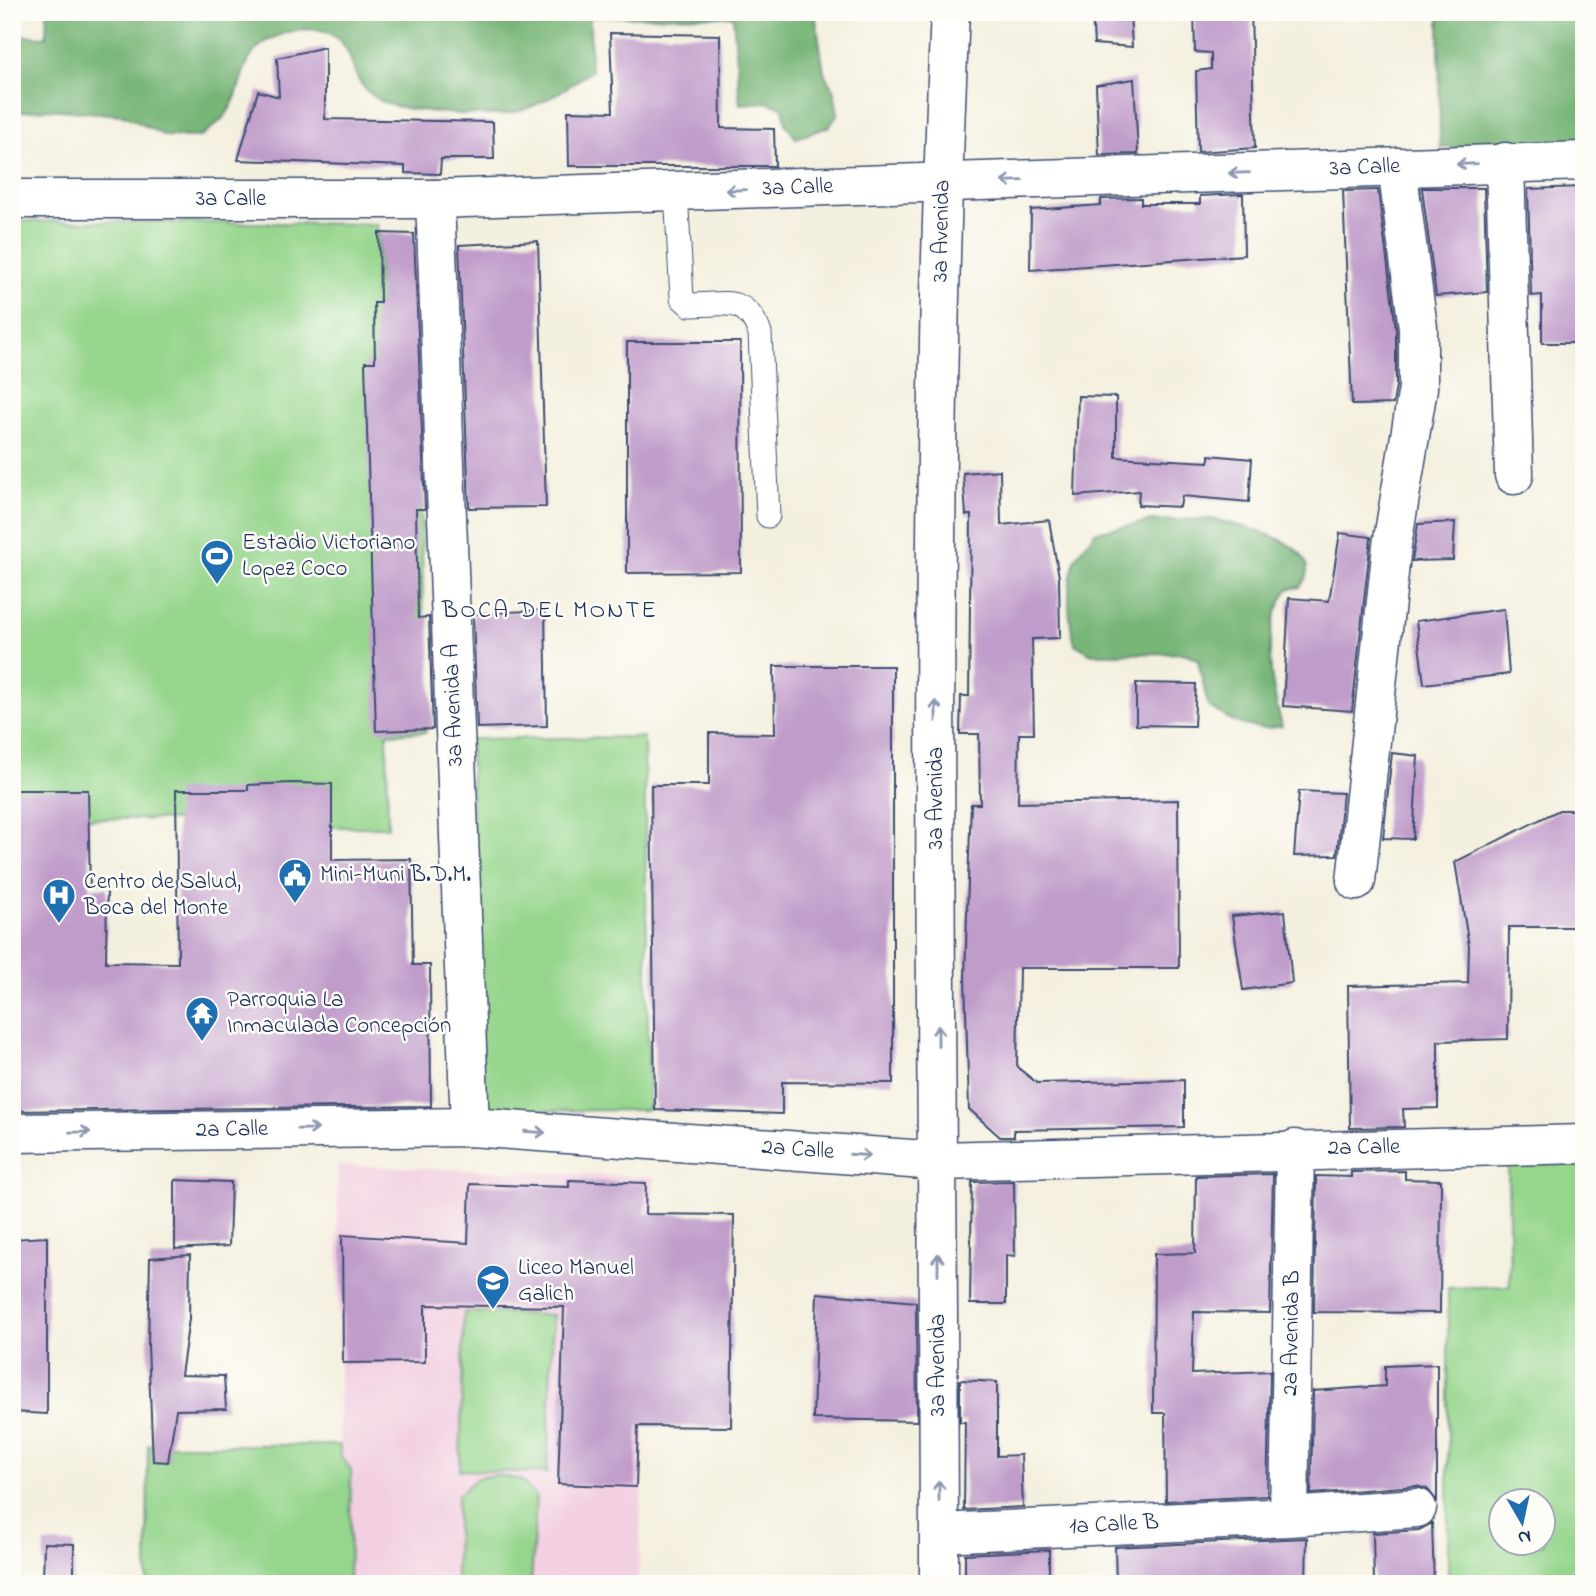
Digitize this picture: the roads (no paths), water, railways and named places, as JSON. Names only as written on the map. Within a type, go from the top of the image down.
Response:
[{"type":"street","name":"3a Avenida","points":[[939,1584],[936,683],[942,183],[950,12]]},
{"type":"street","name":"3a Calle","points":[[12,199],[435,199],[1584,161]]},
{"type":"street","points":[[1505,162],[1514,475]]},
{"type":"street","points":[[1356,881],[1392,545],[1418,388],[1418,328],[1397,167]]},
{"type":"street","name":"3a Avenida A","points":[[435,199],[470,1127]]},
{"type":"street","name":"2a Calle","points":[[12,1133],[470,1127],[938,1161],[1295,1149],[1584,1144]]},
{"type":"street","name":"2a Avenida B","points":[[1289,1517],[1295,1149]]},
{"type":"street","name":"1a Calle B","points":[[939,1533],[1289,1517],[1417,1508]]},
{"type":"lane","points":[[676,192],[682,298],[690,305],[740,305],[750,310],[760,332],[768,516]]},
{"type":"place","name":"Estadio Victoriano Lopez Coco","points":[[217,586]]},
{"type":"place","name":"Mini-Muni B.D.M.","points":[[295,905]]},
{"type":"place","name":"Centro de Salud, Boca del Monte","points":[[59,925]]},
{"type":"place","name":"Parroquia La Inmaculada Concepción","points":[[202,1043]]},
{"type":"place","name":"Liceo Manuel Galich","points":[[493,1311]]},
{"type":"district","name":"BOCA DEL MONTE","points":[[550,611]]}]
